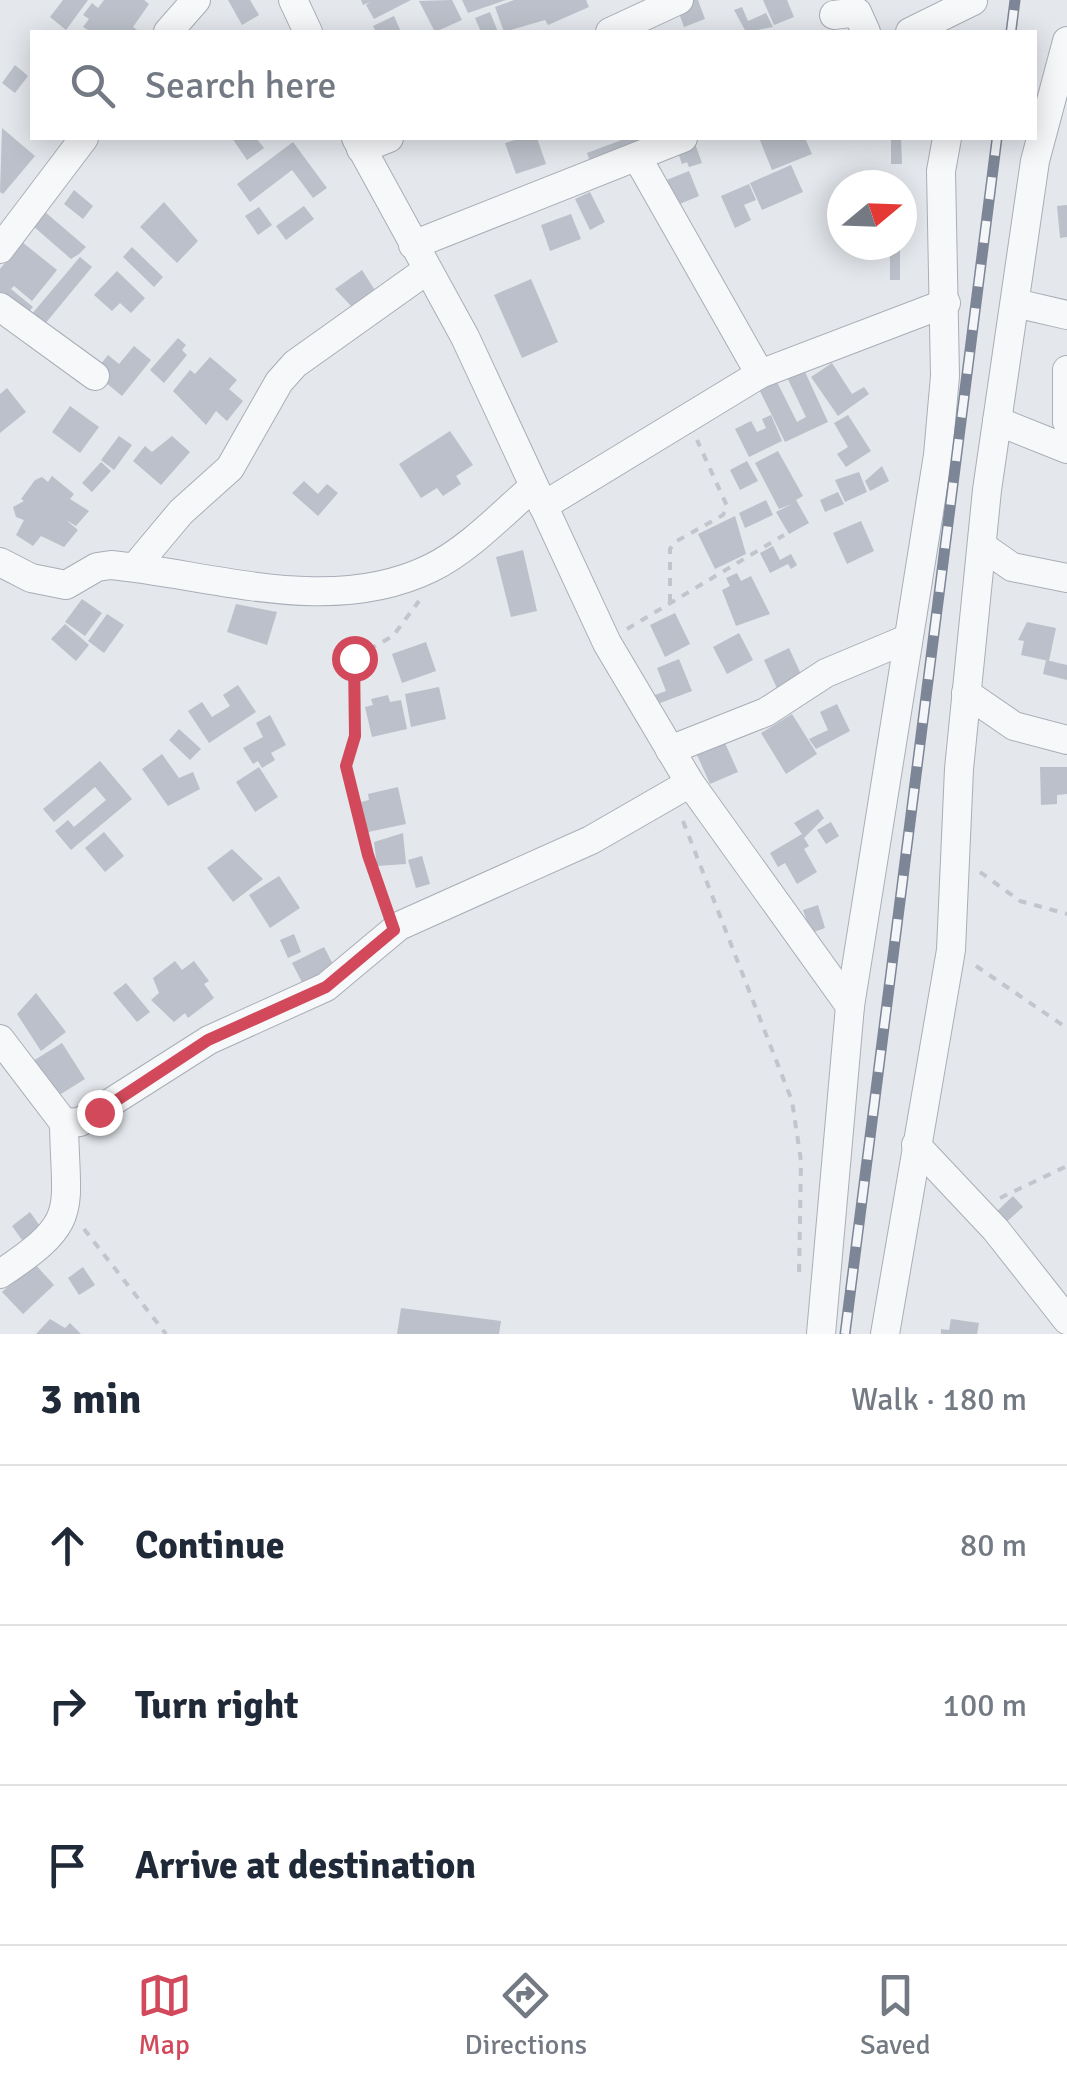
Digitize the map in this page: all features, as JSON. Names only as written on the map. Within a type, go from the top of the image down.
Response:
[{"type":"street","points":[[170,30],[196,0]]},
{"type":"street","points":[[293,0],[307,30]]},
{"type":"street","points":[[614,30],[678,0]]},
{"type":"street","points":[[914,30],[973,1]]},
{"type":"street","points":[[969,30],[973,1]]},
{"type":"street","points":[[834,14],[857,12],[865,30]]},
{"type":"street","points":[[885,1334],[950,950],[966,694],[997,420],[1035,162],[1067,41]]},
{"type":"street","points":[[4,236],[82,140]]},
{"type":"street","points":[[135,567],[169,524],[230,468],[279,382],[295,364],[420,258],[679,140]]},
{"type":"street","points":[[822,1334],[850,1006],[938,455],[946,304],[941,172],[947,140]]},
{"type":"street","points":[[358,143],[465,337],[606,643],[670,750],[682,788],[850,1006]]},
{"type":"street","points":[[637,157],[760,374]]},
{"type":"street","points":[[1015,303],[1067,315]]},
{"type":"street","points":[[0,562],[31,578],[66,586],[97,567],[135,567],[236,586],[367,586],[431,568],[538,496],[760,374],[946,304]]},
{"type":"street","points":[[0,306],[95,376]]},
{"type":"street","points":[[1067,370],[1067,422]]},
{"type":"street","points":[[997,420],[1067,448]]},
{"type":"street","points":[[982,546],[1012,567],[1067,578]]},
{"type":"street","points":[[670,750],[766,712],[826,673],[907,638]]},
{"type":"street","points":[[966,694],[1014,726],[1067,740]]},
{"type":"street","points":[[64,1123],[80,1122],[99,1112],[220,1034],[326,987],[394,930],[591,840],[682,788]]},
{"type":"street","points":[[0,1039],[64,1123],[68,1204],[50,1239],[0,1274]]},
{"type":"street","points":[[916,1145],[980,1212],[1067,1320]]},
{"type":"path","points":[[670,602],[668,560],[675,542],[723,515],[727,506],[686,418]]},
{"type":"path","points":[[606,643],[784,536]]},
{"type":"path","points":[[394,930],[368,855],[346,766],[355,736],[354,658],[407,622],[431,568]]},
{"type":"path","points":[[682,788],[792,1101],[801,1160],[798,1291]]},
{"type":"path","points":[[954,849],[1002,891],[1037,908],[1067,914]]},
{"type":"path","points":[[950,950],[1067,1028]]},
{"type":"path","points":[[980,1212],[1021,1184],[1067,1166]]},
{"type":"path","points":[[68,1204],[166,1334]]},
{"type":"building","points":[[63,0],[88,0],[66,30],[50,17]]},
{"type":"building","points":[[104,0],[144,0],[149,4],[133,27],[137,30],[83,27],[89,19],[83,15],[92,3],[98,8]]},
{"type":"building","points":[[228,0],[250,0],[259,15],[242,25]]},
{"type":"building","points":[[361,0],[411,0],[374,19],[366,5],[370,2],[363,5]]},
{"type":"building","points":[[452,0],[462,20],[434,30],[419,1]]},
{"type":"building","points":[[462,0],[506,0],[468,13]]},
{"type":"building","points":[[514,0],[586,0],[589,7],[548,25],[545,20],[503,30],[495,7]]},
{"type":"building","points":[[698,0],[705,19],[684,27],[676,5]]},
{"type":"building","points":[[763,0],[787,0],[794,17],[774,25]]},
{"type":"building","points":[[742,7],[748,21],[766,13],[773,27],[745,30],[734,10]]},
{"type":"building","points":[[490,12],[497,30],[480,30],[475,18]]},
{"type":"building","points":[[394,16],[400,30],[375,30],[373,26]]},
{"type":"building","points":[[15,65],[28,76],[15,93],[2,83]]},
{"type":"building","points":[[2,128],[35,156],[3,194],[0,192]]},
{"type":"building","points":[[233,140],[258,140],[264,148],[247,160]]},
{"type":"building","points":[[538,140],[546,164],[516,174],[505,143]]},
{"type":"building","points":[[622,140],[637,140],[641,150],[592,168],[587,153]]},
{"type":"building","points":[[760,140],[806,140],[812,154],[772,170]]},
{"type":"building","points":[[891,140],[901,140],[902,164],[891,164]]},
{"type":"building","points":[[694,141],[702,163],[689,167],[687,162],[682,164],[676,147]]},
{"type":"building","points":[[293,142],[327,188],[313,198],[292,170],[250,202],[237,184]]},
{"type":"building","points":[[791,165],[803,192],[762,210],[750,183]]},
{"type":"building","points":[[689,171],[699,196],[675,206],[664,181]]},
{"type":"building","points":[[749,184],[756,200],[744,205],[751,220],[735,228],[721,196]]},
{"type":"building","points":[[74,190],[93,206],[83,219],[64,204]]},
{"type":"building","points":[[590,192],[605,222],[590,230],[575,199]]},
{"type":"building","points":[[164,202],[198,241],[177,263],[140,227]]},
{"type":"building","points":[[1067,205],[1067,237],[1060,238],[1057,206]]},
{"type":"building","points":[[304,206],[314,219],[286,240],[276,226]]},
{"type":"building","points":[[259,207],[272,225],[258,235],[245,216]]},
{"type":"building","points":[[45,212],[86,247],[79,254],[71,259],[33,226]]},
{"type":"building","points":[[571,214],[581,239],[550,251],[541,225]]},
{"type":"building","points":[[22,242],[57,270],[32,301],[14,286],[11,289],[33,307],[26,315],[0,293],[0,269]]},
{"type":"building","points":[[132,247],[163,277],[154,287],[123,257]]},
{"type":"building","points":[[80,257],[92,267],[44,325],[31,315]]},
{"type":"building","points":[[890,260],[900,260],[900,280],[890,280]]},
{"type":"building","points":[[362,270],[376,292],[353,308],[335,289]]},
{"type":"building","points":[[117,271],[145,298],[131,313],[120,303],[112,311],[94,295]]},
{"type":"building","points":[[531,279],[558,342],[522,358],[494,295]]},
{"type":"building","points":[[178,338],[186,345],[182,350],[187,355],[164,383],[150,370]]},
{"type":"building","points":[[134,346],[151,360],[122,396],[94,373],[108,355],[119,364]]},
{"type":"building","points":[[210,357],[237,380],[229,389],[243,401],[227,421],[216,411],[206,425],[173,391],[190,370],[195,374]]},
{"type":"building","points":[[800,361],[828,422],[785,442],[756,383],[773,374],[797,422],[806,417],[783,369]]},
{"type":"building","points":[[832,363],[852,394],[864,387],[869,394],[838,416],[811,377]]},
{"type":"building","points":[[7,388],[26,412],[0,433],[0,394]]},
{"type":"building","points":[[70,406],[99,427],[80,453],[52,432]]},
{"type":"building","points":[[771,415],[782,441],[749,457],[735,429],[751,421],[757,432],[766,428],[762,419]]},
{"type":"building","points":[[848,415],[871,451],[846,467],[837,454],[848,447],[834,423]]},
{"type":"building","points":[[450,431],[473,465],[456,476],[461,484],[443,496],[437,488],[421,498],[399,464]]},
{"type":"building","points":[[119,436],[132,445],[114,470],[101,460]]},
{"type":"building","points":[[172,436],[190,452],[161,485],[133,461],[145,446],[152,452]]},
{"type":"building","points":[[778,451],[803,496],[796,500],[809,523],[789,534],[776,512],[792,504],[779,509],[755,463]]},
{"type":"building","points":[[747,461],[758,481],[740,490],[730,470]]},
{"type":"building","points":[[101,462],[111,471],[92,492],[82,483]]},
{"type":"building","points":[[882,466],[889,481],[870,491],[865,481]]},
{"type":"building","points":[[859,472],[867,492],[845,502],[835,480]]},
{"type":"building","points":[[52,476],[74,494],[70,499],[89,511],[76,526],[66,520],[78,530],[64,547],[41,536],[33,546],[16,535],[24,520],[16,517],[13,507],[24,501],[21,499],[35,480],[42,477],[48,482]]},
{"type":"building","points":[[304,481],[318,494],[327,484],[338,493],[318,516],[292,493]]},
{"type":"building","points":[[838,492],[844,504],[825,512],[820,500]]},
{"type":"building","points":[[766,500],[773,515],[745,528],[739,513]]},
{"type":"building","points":[[735,516],[746,554],[715,569],[698,534]]},
{"type":"building","points":[[861,521],[874,551],[847,564],[833,533]]},
{"type":"building","points":[[773,546],[780,560],[791,554],[797,565],[791,569],[788,564],[770,573],[760,553]]},
{"type":"building","points":[[523,550],[537,611],[511,617],[496,557]]},
{"type":"building","points":[[737,573],[741,581],[751,576],[770,614],[736,626],[722,590],[730,586],[726,578]]},
{"type":"building","points":[[82,599],[102,613],[85,636],[65,622]]},
{"type":"building","points":[[236,604],[277,612],[267,645],[227,632]]},
{"type":"building","points":[[675,613],[690,644],[665,657],[650,625]]},
{"type":"building","points":[[107,614],[124,625],[104,653],[88,641]]},
{"type":"building","points":[[1027,622],[1056,628],[1049,661],[1021,655],[1024,641],[1018,640]]},
{"type":"building","points":[[65,624],[89,645],[76,661],[51,639]]},
{"type":"building","points":[[739,633],[753,660],[727,674],[713,647]]},
{"type":"building","points":[[426,642],[436,671],[402,683],[392,654]]},
{"type":"building","points":[[789,648],[805,683],[780,695],[764,660]]},
{"type":"building","points":[[679,659],[692,691],[655,705],[652,696],[666,691],[657,668]]},
{"type":"building","points":[[1046,660],[1067,665],[1067,680],[1043,674]]},
{"type":"building","points":[[238,685],[256,712],[209,743],[188,711],[202,702],[212,717],[230,706],[223,695]]},
{"type":"building","points":[[439,687],[446,719],[411,727],[405,694]]},
{"type":"building","points":[[388,695],[390,702],[401,700],[407,729],[372,737],[365,707],[373,705],[371,699]]},
{"type":"building","points":[[837,704],[850,731],[816,749],[809,739],[828,730],[820,712]]},
{"type":"building","points":[[792,714],[817,754],[786,774],[761,733]]},
{"type":"building","points":[[270,715],[286,745],[271,753],[275,760],[262,768],[258,761],[253,764],[243,748],[263,737],[256,723]]},
{"type":"building","points":[[179,729],[201,749],[190,760],[169,740]]},
{"type":"building","points":[[721,734],[738,772],[710,784],[693,746]]},
{"type":"building","points":[[162,754],[179,778],[193,772],[200,789],[168,806],[142,769]]},
{"type":"building","points":[[100,761],[132,799],[71,850],[55,831],[68,820],[74,827],[106,800],[95,787],[54,822],[43,809]]},
{"type":"building","points":[[259,767],[278,797],[255,812],[236,782]]},
{"type":"building","points":[[1040,767],[1067,767],[1067,794],[1057,795],[1057,804],[1041,805]]},
{"type":"building","points":[[398,787],[406,824],[368,832],[361,802],[369,800],[368,794]]},
{"type":"building","points":[[818,809],[824,818],[804,838],[809,846],[804,849],[817,872],[797,884],[785,863],[778,867],[770,853],[802,834],[794,823]]},
{"type":"building","points":[[831,822],[839,836],[826,844],[817,830]]},
{"type":"building","points":[[104,832],[124,856],[105,872],[85,848]]},
{"type":"building","points":[[403,833],[406,864],[377,866],[374,842]]},
{"type":"building","points":[[232,849],[263,879],[233,902],[207,868]]},
{"type":"building","points":[[422,856],[430,884],[416,888],[408,860]]},
{"type":"building","points":[[279,876],[300,908],[270,928],[249,895]]},
{"type":"building","points":[[818,905],[825,928],[811,933],[803,910]]},
{"type":"building","points":[[294,934],[301,952],[288,958],[280,940]]},
{"type":"building","points":[[324,947],[336,970],[304,986],[292,963]]},
{"type":"building","points":[[175,961],[182,970],[194,961],[209,981],[204,984],[214,998],[188,1018],[185,1013],[174,1022],[151,1000],[159,993],[153,978]]},
{"type":"building","points":[[126,983],[150,1012],[137,1022],[113,993]]},
{"type":"building","points":[[36,993],[66,1032],[41,1051],[17,1014]]},
{"type":"building","points":[[62,1043],[85,1079],[56,1097],[33,1061]]},
{"type":"building","points":[[1013,1196],[1023,1207],[1003,1225],[994,1214]]},
{"type":"building","points":[[30,1212],[40,1226],[22,1240],[12,1226]]},
{"type":"building","points":[[34,1263],[54,1285],[23,1314],[2,1292]]},
{"type":"building","points":[[83,1267],[95,1285],[79,1295],[68,1278]]},
{"type":"building","points":[[401,1308],[501,1321],[499,1334],[397,1334]]},
{"type":"building","points":[[50,1319],[65,1328],[70,1323],[81,1334],[36,1334]]},
{"type":"building","points":[[951,1319],[979,1323],[977,1334],[941,1334],[941,1329],[949,1330]]},
{"type":"railway","points":[[1011,30],[1015,0]]},
{"type":"railway","points":[[845,1334],[997,140]]},
{"type":"route","points":[[99,1112],[208,1040],[326,987],[394,930],[368,855],[346,766],[355,736],[354,658]]}]
